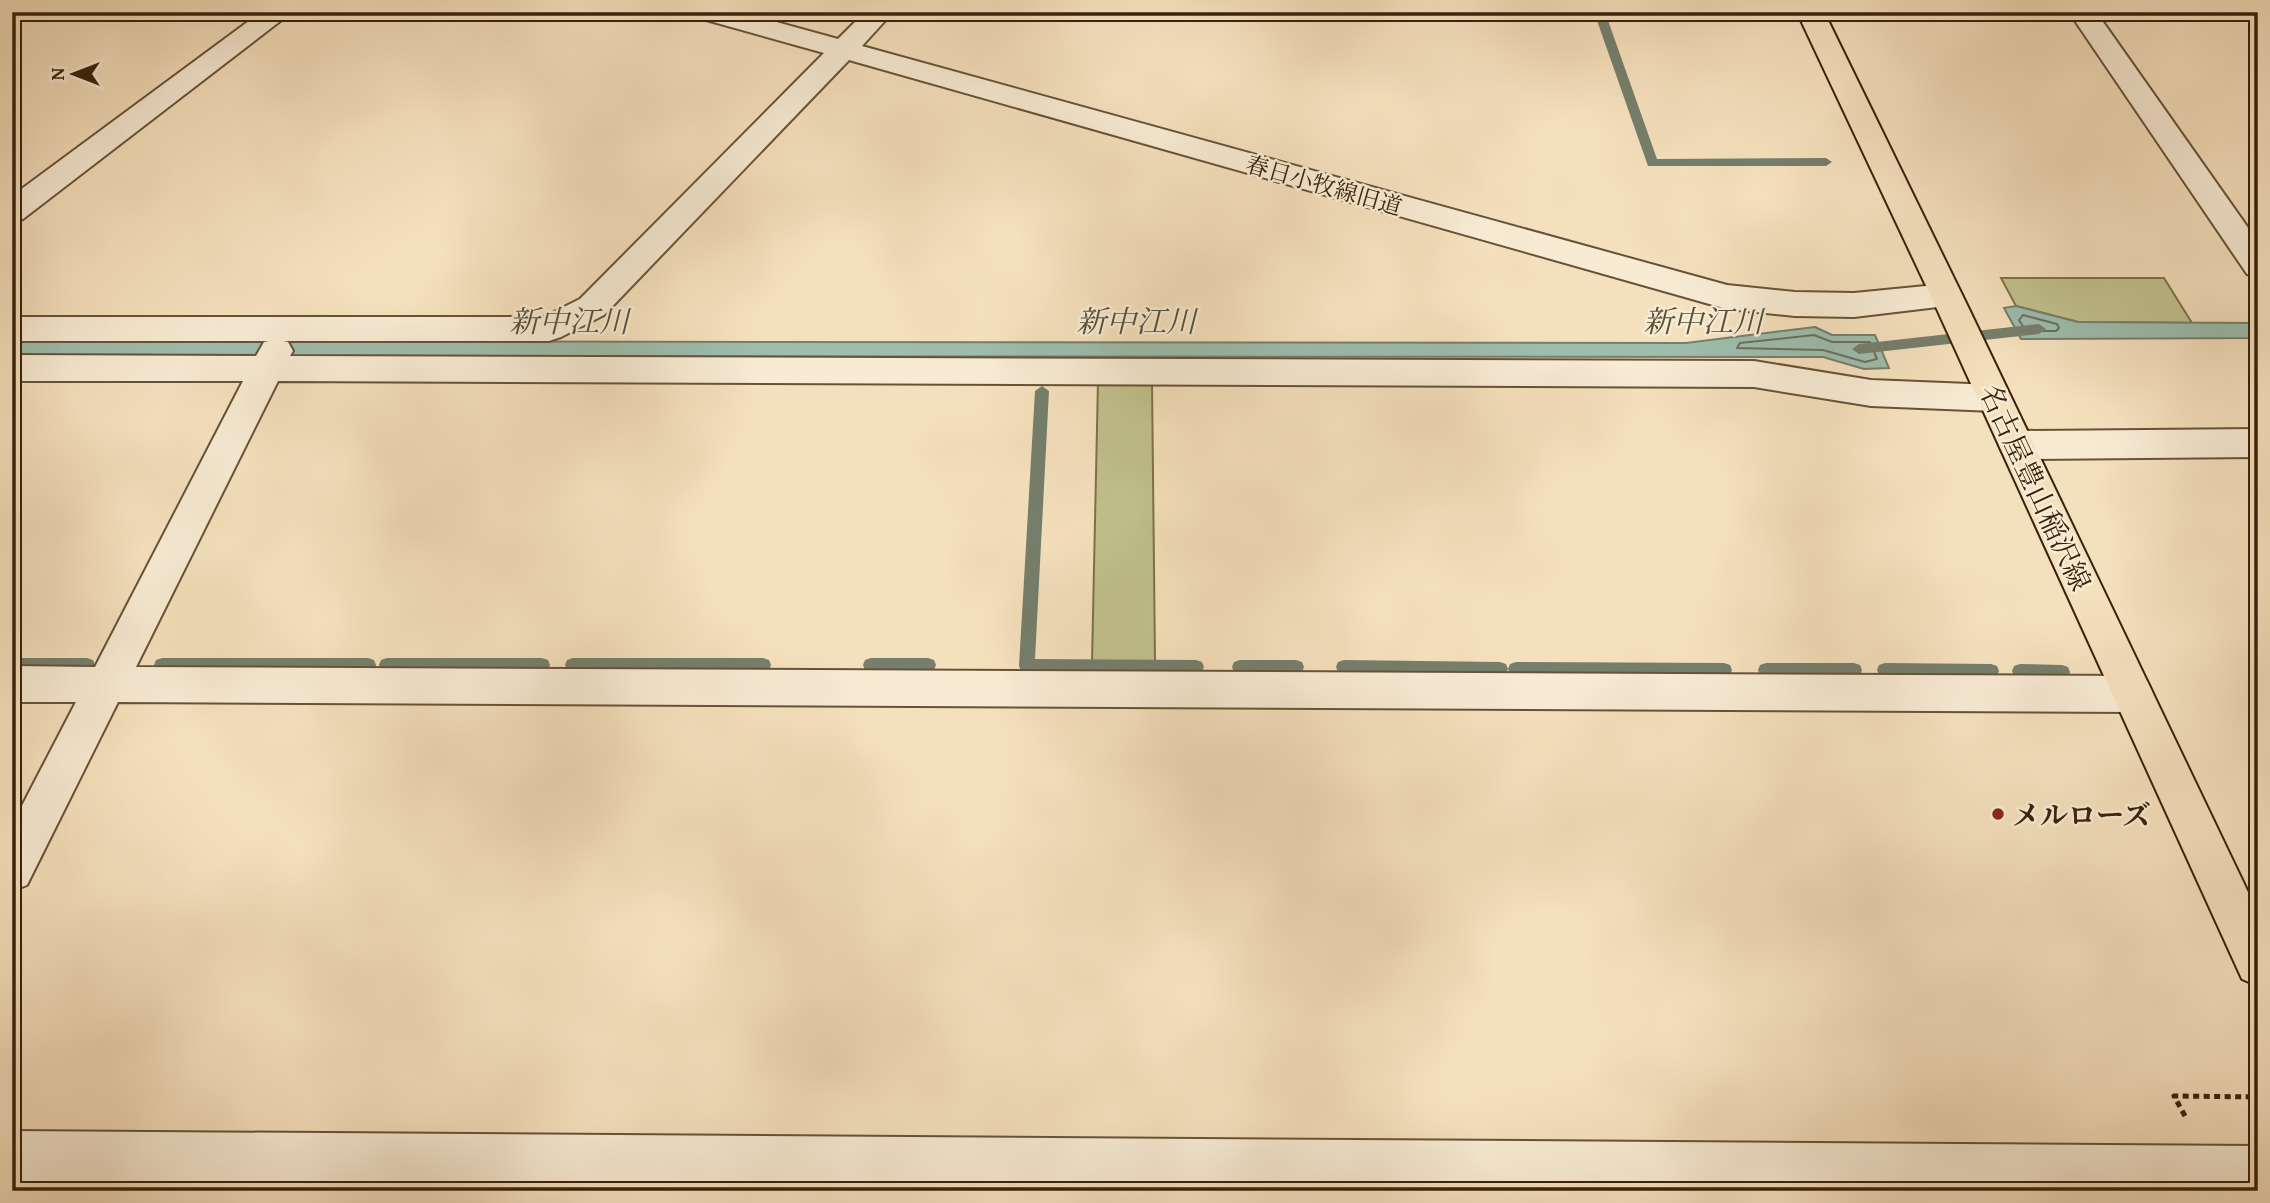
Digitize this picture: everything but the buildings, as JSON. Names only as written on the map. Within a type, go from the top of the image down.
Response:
[{"type":"main road","name":"名古屋豊山稲沢線","points":[[1810,12],[2017,445],[2258,963]]},
{"type":"street","points":[[12,212],[279,12]]},
{"type":"street","name":"春日小牧線旧道","points":[[709,12],[1727,297],[1795,304],[1854,305],[1949,301]]},
{"type":"street","points":[[12,368],[549,330],[592,307],[880,12]]},
{"type":"street","points":[[2082,12],[2258,267]]},
{"type":"street","points":[[12,330],[276,350],[1754,374],[1871,393],[1987,382]]},
{"type":"street","points":[[12,870],[276,350]]},
{"type":"street","points":[[2017,445],[2258,443]]},
{"type":"street","points":[[12,684],[2133,694]]},
{"type":"street","points":[[12,1156],[2258,1171]]},
{"type":"path","points":[[2195,1116],[2183,1116],[2174,1096],[2258,1097]]},
{"type":"green space","points":[[2001,278],[2164,278],[2192,323],[2078,322],[2016,306]]},
{"type":"green space","points":[[1098,381],[1152,381],[1155,662],[1092,662]]},
{"type":"water","points":[[2016,306],[2078,322],[2258,323],[2258,338],[2021,339],[2004,308]]},
{"type":"water","points":[[1815,327],[1832,335],[1875,335],[1889,368],[1864,369],[1823,357],[12,356],[12,341],[1686,343]]},
{"type":"waterway","points":[[1599,12],[1652,163],[1826,162]]},
{"type":"waterway","name":"新中江川","points":[[1859,349],[2039,329]]},
{"type":"waterway","points":[[1042,391],[1027,666],[1196,667]]},
{"type":"waterway","points":[[12,665],[87,665]]},
{"type":"waterway","points":[[162,665],[368,665]]},
{"type":"waterway","points":[[387,665],[542,665]]},
{"type":"waterway","points":[[573,665],[763,665]]},
{"type":"waterway","points":[[871,665],[928,665]]},
{"type":"waterway","points":[[1240,667],[1296,667]]},
{"type":"waterway","points":[[1344,667],[1500,669]]},
{"type":"waterway","points":[[1516,669],[1724,670]]},
{"type":"waterway","points":[[1766,670],[1854,670]]},
{"type":"waterway","points":[[1885,670],[1991,671]]},
{"type":"waterway","points":[[2020,671],[2062,672]]},
{"type":"place","name":"メルローズ","points":[[1998,814]]}]
